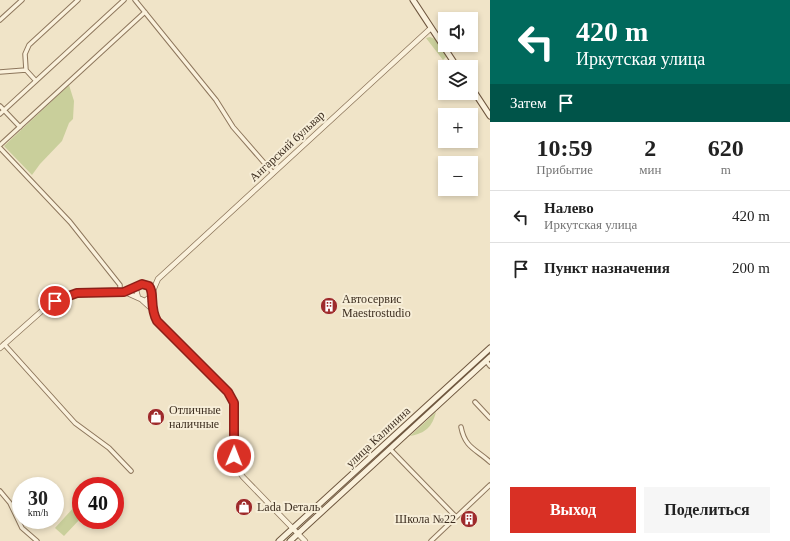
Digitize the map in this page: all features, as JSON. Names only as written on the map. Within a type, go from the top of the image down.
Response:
[{"type":"main road","points":[[413,0],[452,60]]},
{"type":"main road","points":[[478,98],[490,116]]},
{"type":"main road","name":"улица Калинина","points":[[279,541],[490,348]]},
{"type":"main road","name":"улица Калинина","points":[[290,541],[488,359]]},
{"type":"main road","points":[[396,434],[400,439]]},
{"type":"street","points":[[0,20],[22,0]]},
{"type":"street","points":[[36,81],[26,70],[25,54],[29,45],[78,0]]},
{"type":"street","points":[[0,114],[124,0]]},
{"type":"street","points":[[135,0],[216,100],[233,127],[273,173]]},
{"type":"street","points":[[122,292],[120,285],[70,222],[0,147],[145,12]]},
{"type":"street","name":"Ангарский бульвар","points":[[122,292],[158,279],[431,28]]},
{"type":"street","points":[[0,72],[6,70],[26,70]]},
{"type":"street","points":[[0,106],[20,127]]},
{"type":"street","name":"Ангарский бульвар","points":[[152,295],[158,279]]},
{"type":"street","points":[[152,309],[151,288],[142,285],[136,292],[140,299],[152,309],[161,325],[230,395],[235,406],[234,456],[236,467],[243,477],[305,541]]},
{"type":"street","points":[[0,348],[44,308],[59,299],[77,293],[122,292],[147,300],[152,295]]},
{"type":"street","points":[[4,344],[75,423],[109,448],[131,471]]},
{"type":"street","points":[[488,359],[490,366]]},
{"type":"street","points":[[475,402],[490,418]]},
{"type":"street","points":[[461,428],[464,440],[467,444],[490,462]]},
{"type":"street","points":[[390,449],[456,517]]},
{"type":"street","points":[[432,541],[490,485]]},
{"type":"street","points":[[0,491],[10,503],[22,528],[38,541]]},
{"type":"green space","points":[[430,37],[435,39],[438,43],[438,52],[444,52],[447,56],[443,60],[426,38]]},
{"type":"green space","points":[[69,85],[74,101],[73,119],[69,123],[62,141],[40,164],[32,175],[4,146]]},
{"type":"green space","points":[[436,412],[428,428],[420,433],[410,436]]},
{"type":"green space","points":[[72,509],[72,528],[64,536],[56,529],[64,529],[64,518]]},
{"type":"place","name":"Автосервис Maestrostudio","points":[[329,306]]},
{"type":"place","name":"Отличные наличные","points":[[156,417]]},
{"type":"place","name":"Lada Dеталь","points":[[244,507]]},
{"type":"place","name":"Школа №22","points":[[469,519]]},
{"type":"route","points":[[55,301],[77,293],[124,292],[142,284],[149,286],[152,291],[152,309],[157,321],[228,392],[233,400],[235,406],[234,456]]}]
